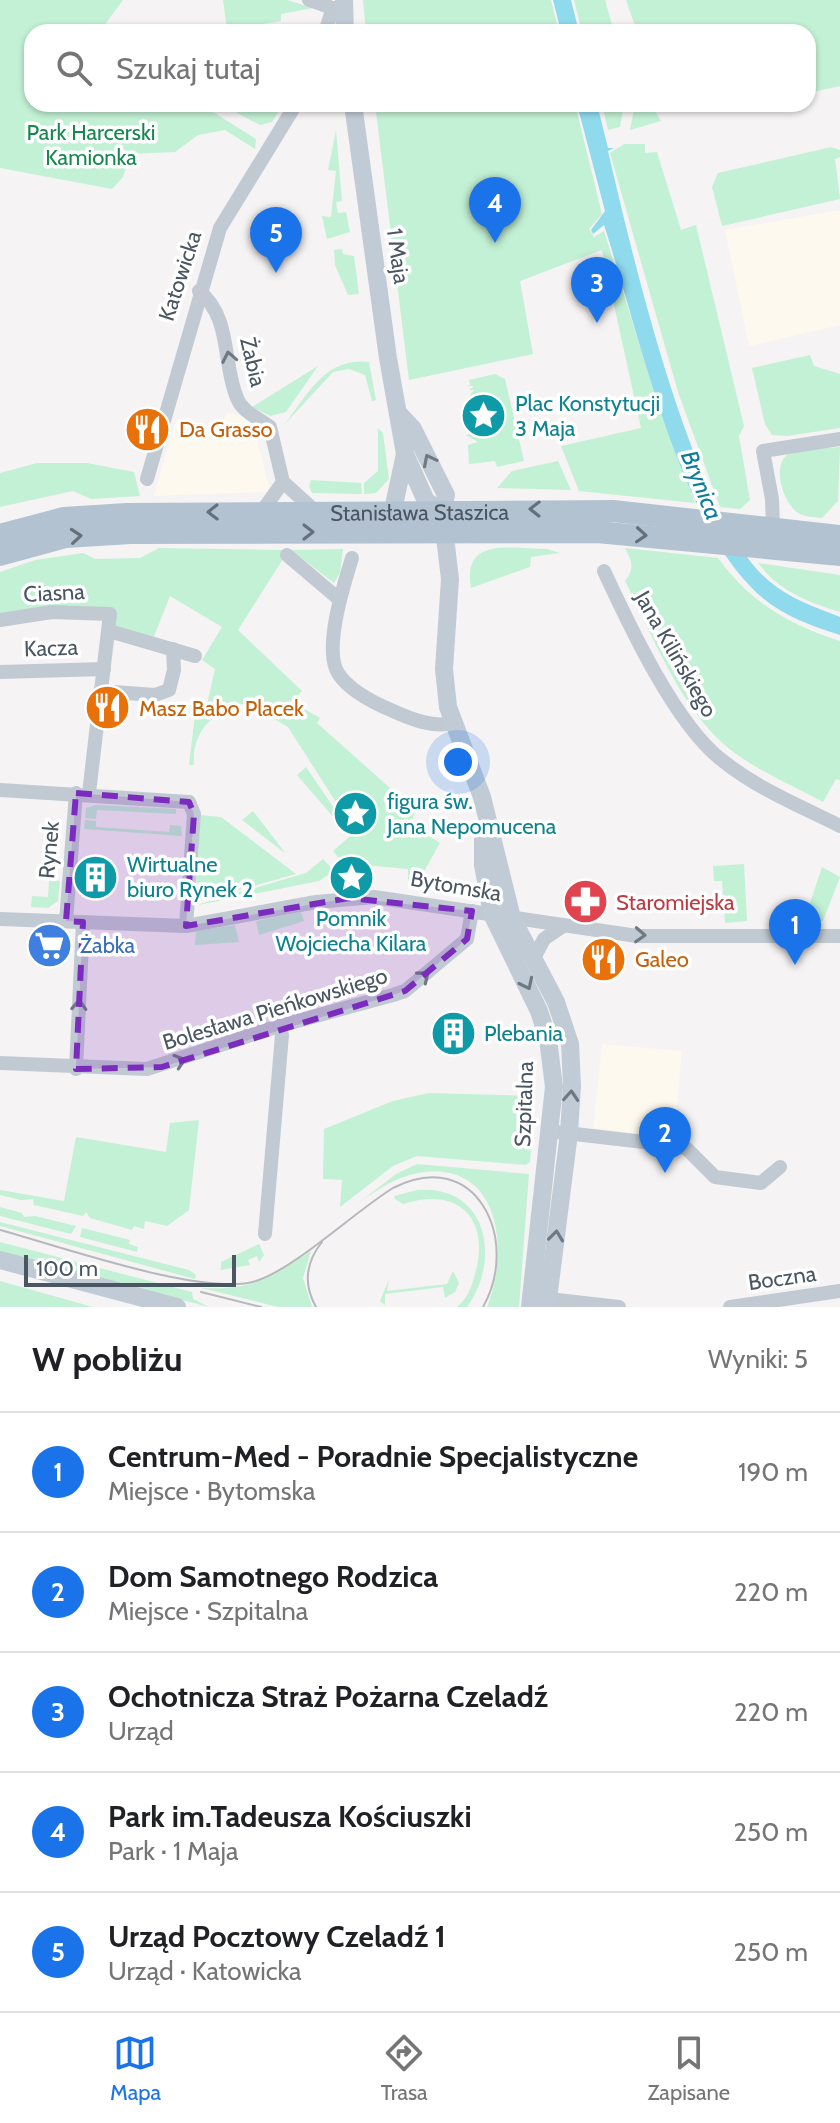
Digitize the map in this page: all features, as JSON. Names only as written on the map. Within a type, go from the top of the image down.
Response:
[{"type":"main road","name":"Stanisława Staszica","points":[[0,535],[64,518],[262,511],[393,510],[444,523]]},
{"type":"main road","name":"Stanisława Staszica","points":[[0,555],[66,537],[444,523],[613,511],[757,546],[840,555]]},
{"type":"main road","name":"Stanisława Staszica","points":[[683,528],[749,524],[840,536]]},
{"type":"street","points":[[309,0],[340,7]]},
{"type":"street","name":"Katowicka","points":[[147,479],[199,291],[220,228],[291,112]]},
{"type":"street","name":"1 Maja","points":[[354,112],[388,358],[405,454],[426,501],[444,523]]},
{"type":"street","name":"Żabia","points":[[199,291],[212,302],[224,333],[237,399],[244,409],[270,427],[275,437],[283,482]]},
{"type":"street","name":"1 Maja","points":[[399,414],[413,429],[446,495],[444,523],[450,579],[444,669],[452,723],[482,797],[512,918]]},
{"type":"street","points":[[773,527],[772,499],[763,451],[840,439]]},
{"type":"street","points":[[393,510],[405,454]]},
{"type":"street","points":[[262,511],[283,482],[315,511]]},
{"type":"street","points":[[287,555],[340,600]]},
{"type":"street","points":[[352,558],[334,634],[335,670],[346,683],[377,704],[410,718],[443,725],[452,723]]},
{"type":"street","name":"Jana Kilińskiego","points":[[604,571],[685,720],[719,759],[750,780],[840,826]]},
{"type":"street","name":"Ciasna","points":[[0,620],[52,612],[110,614],[109,631]]},
{"type":"street","points":[[186,926],[192,806],[182,799],[82,793],[109,631],[195,656]]},
{"type":"street","points":[[100,691],[155,695],[169,690],[174,670],[173,649]]},
{"type":"street","name":"Kacza","points":[[0,672],[104,669]]},
{"type":"street","name":"Rynek","points":[[0,790],[82,793],[66,921]]},
{"type":"street","name":"1 Maja","points":[[482,797],[483,865],[492,914]]},
{"type":"street","name":"Bytomska","points":[[66,921],[186,926],[349,898],[398,898],[637,936],[840,936]]},
{"type":"street","name":"Bolesława Pieńkowskiego","points":[[0,1063],[76,1069],[162,1067],[279,1026],[405,991],[467,939],[472,911]]},
{"type":"street","name":"Szpitalna","points":[[492,914],[539,1011],[548,1039],[554,1087],[530,1307]]},
{"type":"street","name":"Szpitalna","points":[[512,918],[556,1002],[570,1044],[572,1086],[569,1133],[548,1303]]},
{"type":"street","points":[[0,919],[66,921]]},
{"type":"street","points":[[76,1069],[83,922]]},
{"type":"street","points":[[534,958],[544,939],[563,926]]},
{"type":"street","points":[[265,1234],[282,1035],[279,1026]]},
{"type":"street","points":[[549,1131],[678,1146],[687,1149],[722,1180],[761,1183],[780,1167]]},
{"type":"street","points":[[0,1260],[177,1307]]},
{"type":"street","name":"Boczna","points":[[730,1307],[840,1291]]},
{"type":"street","points":[[548,1303],[619,1307]]},
{"type":"highlighted area","points":[[76,793],[189,802],[194,814],[186,926],[349,898],[472,911],[467,939],[405,991],[162,1067],[76,1069],[83,922],[66,921]]},
{"type":"shaded area","points":[[840,210],[840,325],[749,346],[725,230]]},
{"type":"shaded area","points":[[226,413],[246,417],[253,424],[269,487],[267,492],[154,496],[176,419],[222,432]]},
{"type":"shaded area","points":[[602,1044],[682,1051],[674,1138],[593,1128]]},
{"type":"green space","name":"Park Harcerski Kamionka","points":[[0,0],[123,0],[106,24],[24,24],[24,112],[213,112],[256,139],[255,149],[225,130],[198,135],[175,152],[130,154],[123,177],[112,189],[0,168]]},
{"type":"green space","points":[[223,0],[287,0],[313,8],[281,14],[281,21],[226,24]]},
{"type":"green space","points":[[363,0],[551,0],[557,24],[365,24]]},
{"type":"green space","points":[[574,0],[605,0],[612,24],[580,24]]},
{"type":"green space","points":[[626,0],[840,0],[840,86],[816,91],[816,24],[634,23]]},
{"type":"green space","points":[[278,112],[272,122],[260,125],[237,113]]},
{"type":"green space","points":[[376,112],[577,112],[602,214],[589,229],[594,237],[604,231],[657,401],[695,503],[579,491],[561,446],[641,428],[602,250],[520,281],[533,354],[409,380]]},
{"type":"green space","points":[[604,112],[623,112],[620,127],[608,130]]},
{"type":"green space","points":[[633,112],[656,112],[661,121],[630,130]]},
{"type":"green space","points":[[336,130],[342,201],[336,202],[338,213],[346,212],[350,232],[327,239],[322,216],[331,217],[336,171],[328,170]]},
{"type":"green space","points":[[624,144],[645,144],[645,153],[657,152],[681,230],[696,225],[744,426],[739,436],[750,500],[740,509],[720,507],[678,392],[610,153]]},
{"type":"green space","points":[[831,147],[840,150],[840,157],[835,159],[840,199],[722,226],[712,187],[718,173]]},
{"type":"green space","points":[[342,249],[343,254],[354,256],[359,294],[348,295],[335,265],[334,250]]},
{"type":"green space","points":[[810,355],[814,366],[840,374],[840,428],[787,436],[772,435],[765,424],[752,368]]},
{"type":"green space","points":[[369,362],[376,400],[372,401],[365,375],[349,369],[333,372],[283,426],[309,391],[328,372],[340,365]]},
{"type":"green space","points":[[318,366],[286,412],[270,416],[252,407]]},
{"type":"green space","points":[[495,374],[505,379],[524,461],[497,467],[495,461],[469,464],[468,445],[478,442],[466,435],[494,425],[491,412],[470,416],[469,412],[479,408],[465,411],[475,399],[470,395],[474,390],[469,390],[474,386],[466,386],[470,385],[469,380]]},
{"type":"green space","points":[[378,428],[383,433],[389,479],[376,493],[364,494],[364,483],[378,471]]},
{"type":"green space","points":[[840,447],[838,501],[822,518],[798,513],[788,501],[781,483],[784,458],[801,450]]},
{"type":"green space","points":[[558,461],[571,490],[497,488],[512,471]]},
{"type":"green space","points":[[37,463],[87,463],[134,472],[140,496],[91,499],[73,491],[0,507],[0,473]]},
{"type":"green space","points":[[311,480],[361,483],[362,494],[312,493],[309,486]]},
{"type":"green space","points":[[159,548],[282,550],[283,559],[238,630],[302,691],[292,702],[320,718],[317,723],[416,811],[410,824],[440,843],[418,882],[408,881],[408,869],[343,863],[333,851],[355,832],[288,727],[247,703],[225,711],[208,723],[197,741],[194,765],[189,765],[196,707],[206,709],[215,669],[202,660],[222,627],[170,596],[153,639],[113,628],[114,611],[0,616],[0,572],[35,560],[83,553],[95,559],[140,558]]},
{"type":"green space","points":[[505,548],[547,549],[560,553],[531,557],[530,567],[471,588],[470,571],[474,560],[482,553]]},
{"type":"green space","points":[[625,548],[718,558],[743,587],[772,610],[840,641],[840,780],[836,779],[823,802],[738,755],[695,712],[668,669],[625,581],[631,565]]},
{"type":"green space","points":[[343,549],[340,573],[334,583],[291,550]]},
{"type":"green space","points":[[758,563],[840,575],[840,612],[794,594],[775,581]]},
{"type":"green space","points":[[306,767],[336,811],[335,819],[297,775]]},
{"type":"green space","points":[[96,805],[176,809],[176,814],[97,810],[96,819],[85,818],[86,808]]},
{"type":"green space","points":[[253,811],[286,854],[242,820]]},
{"type":"green space","points":[[200,815],[221,817],[296,874],[196,902]]},
{"type":"green space","points":[[85,820],[96,821],[96,827],[169,832],[170,825],[181,826],[182,836],[84,829]]},
{"type":"green space","points":[[323,859],[334,871],[319,881],[193,906],[306,873]]},
{"type":"green space","points":[[744,864],[747,921],[725,923],[722,881],[714,881],[713,866]]},
{"type":"green space","points":[[822,867],[840,877],[823,921],[804,921]]},
{"type":"green space","points":[[49,880],[60,881],[58,901],[48,908],[31,907],[32,896],[48,897]]},
{"type":"green space","points":[[301,912],[304,921],[259,935],[256,921]]},
{"type":"green space","points":[[235,925],[239,942],[195,945],[196,931]]},
{"type":"green space","points":[[429,1093],[535,1096],[530,1162],[526,1165],[417,1156],[393,1166],[340,1207],[342,1180],[323,1179],[324,1129],[393,1101]]},
{"type":"green space","points":[[199,1120],[189,1210],[167,1226],[145,1221],[144,1229],[134,1226],[132,1230],[90,1218],[86,1212],[83,1216],[34,1205],[33,1199],[21,1200],[0,1195],[0,1190],[64,1201],[76,1137],[166,1152],[170,1123]]},
{"type":"green space","points":[[417,1164],[529,1174],[519,1307],[487,1307],[498,1261],[497,1237],[492,1214],[483,1195],[467,1180],[446,1172],[409,1175],[379,1189],[343,1215],[396,1174]]},
{"type":"green space","points":[[417,1190],[441,1191],[459,1199],[473,1212],[481,1228],[485,1247],[484,1268],[478,1288],[467,1307],[457,1307],[469,1292],[479,1254],[474,1222],[466,1211],[454,1203],[440,1199],[403,1204],[394,1196]]},
{"type":"green space","points":[[0,1207],[22,1213],[24,1217],[35,1216],[76,1226],[71,1234],[0,1216]]},
{"type":"green space","points":[[0,1222],[189,1270],[196,1275],[195,1279],[0,1226]]},
{"type":"green space","points":[[82,1228],[130,1240],[129,1244],[138,1247],[137,1252],[80,1237]]},
{"type":"green space","points":[[0,1242],[192,1292],[193,1299],[209,1307],[0,1252]]},
{"type":"green space","points":[[259,1244],[264,1255],[259,1262],[257,1256],[248,1260],[250,1265],[221,1270],[221,1262]]},
{"type":"green space","points":[[311,1251],[303,1278],[312,1307],[278,1307],[202,1288],[234,1287],[260,1281]]},
{"type":"green space","points":[[453,1271],[459,1283],[455,1292],[445,1298],[443,1287],[385,1294],[385,1305],[380,1301],[389,1279],[387,1291],[447,1284]]},
{"type":"green space","points":[[0,1281],[93,1307],[0,1307]]},
{"type":"water","points":[[553,0],[571,0],[577,24],[559,24]]},
{"type":"water","name":"Brynica","points":[[579,112],[599,112],[608,148],[614,148],[608,151],[649,315],[691,444],[715,501],[741,548],[769,581],[794,598],[840,617],[840,635],[770,604],[750,586],[724,553],[701,513],[662,416],[604,225],[593,234],[591,230],[605,211]]},
{"type":"tram line","points":[[0,1230],[130,1268],[203,1282],[233,1284],[256,1281],[289,1264],[393,1188],[422,1178],[447,1179],[468,1189],[483,1206],[493,1229],[497,1254],[493,1281],[483,1307]]},
{"type":"tram line","points":[[316,1307],[309,1290],[308,1273],[312,1257],[322,1242]]},
{"type":"tram line","points":[[201,1292],[261,1307]]},
{"type":"place","name":"Park im.Tadeusza Kościuszki","points":[[495,243]]},
{"type":"place","name":"Urząd Pocztowy Czeladź 1","points":[[276,273]]},
{"type":"place","name":"Ochotnicza Straż Pożarna Czeladź","points":[[597,323]]},
{"type":"place","name":"Plac Konstytucji 3 Maja","points":[[484,416]]},
{"type":"place","name":"Da Grasso","points":[[148,429]]},
{"type":"place","name":"Masz Babo Placek","points":[[108,708]]},
{"type":"place","name":"figura św. Jana Nepomucena","points":[[356,814]]},
{"type":"place","name":"Wirtualne biuro Rynek 2","points":[[96,877]]},
{"type":"place","name":"Pomnik Wojciecha Kilara","points":[[351,877]]},
{"type":"place","name":"Staromiejska","points":[[585,902]]},
{"type":"place","name":"Żabka","points":[[49,945]]},
{"type":"place","name":"Galeo","points":[[604,959]]},
{"type":"place","name":"Centrum-Med - Poradnie Specjalistyczne","points":[[795,965]]},
{"type":"place","name":"Plebania","points":[[453,1033]]},
{"type":"place","name":"Dom Samotnego Rodzica","points":[[665,1173]]}]
